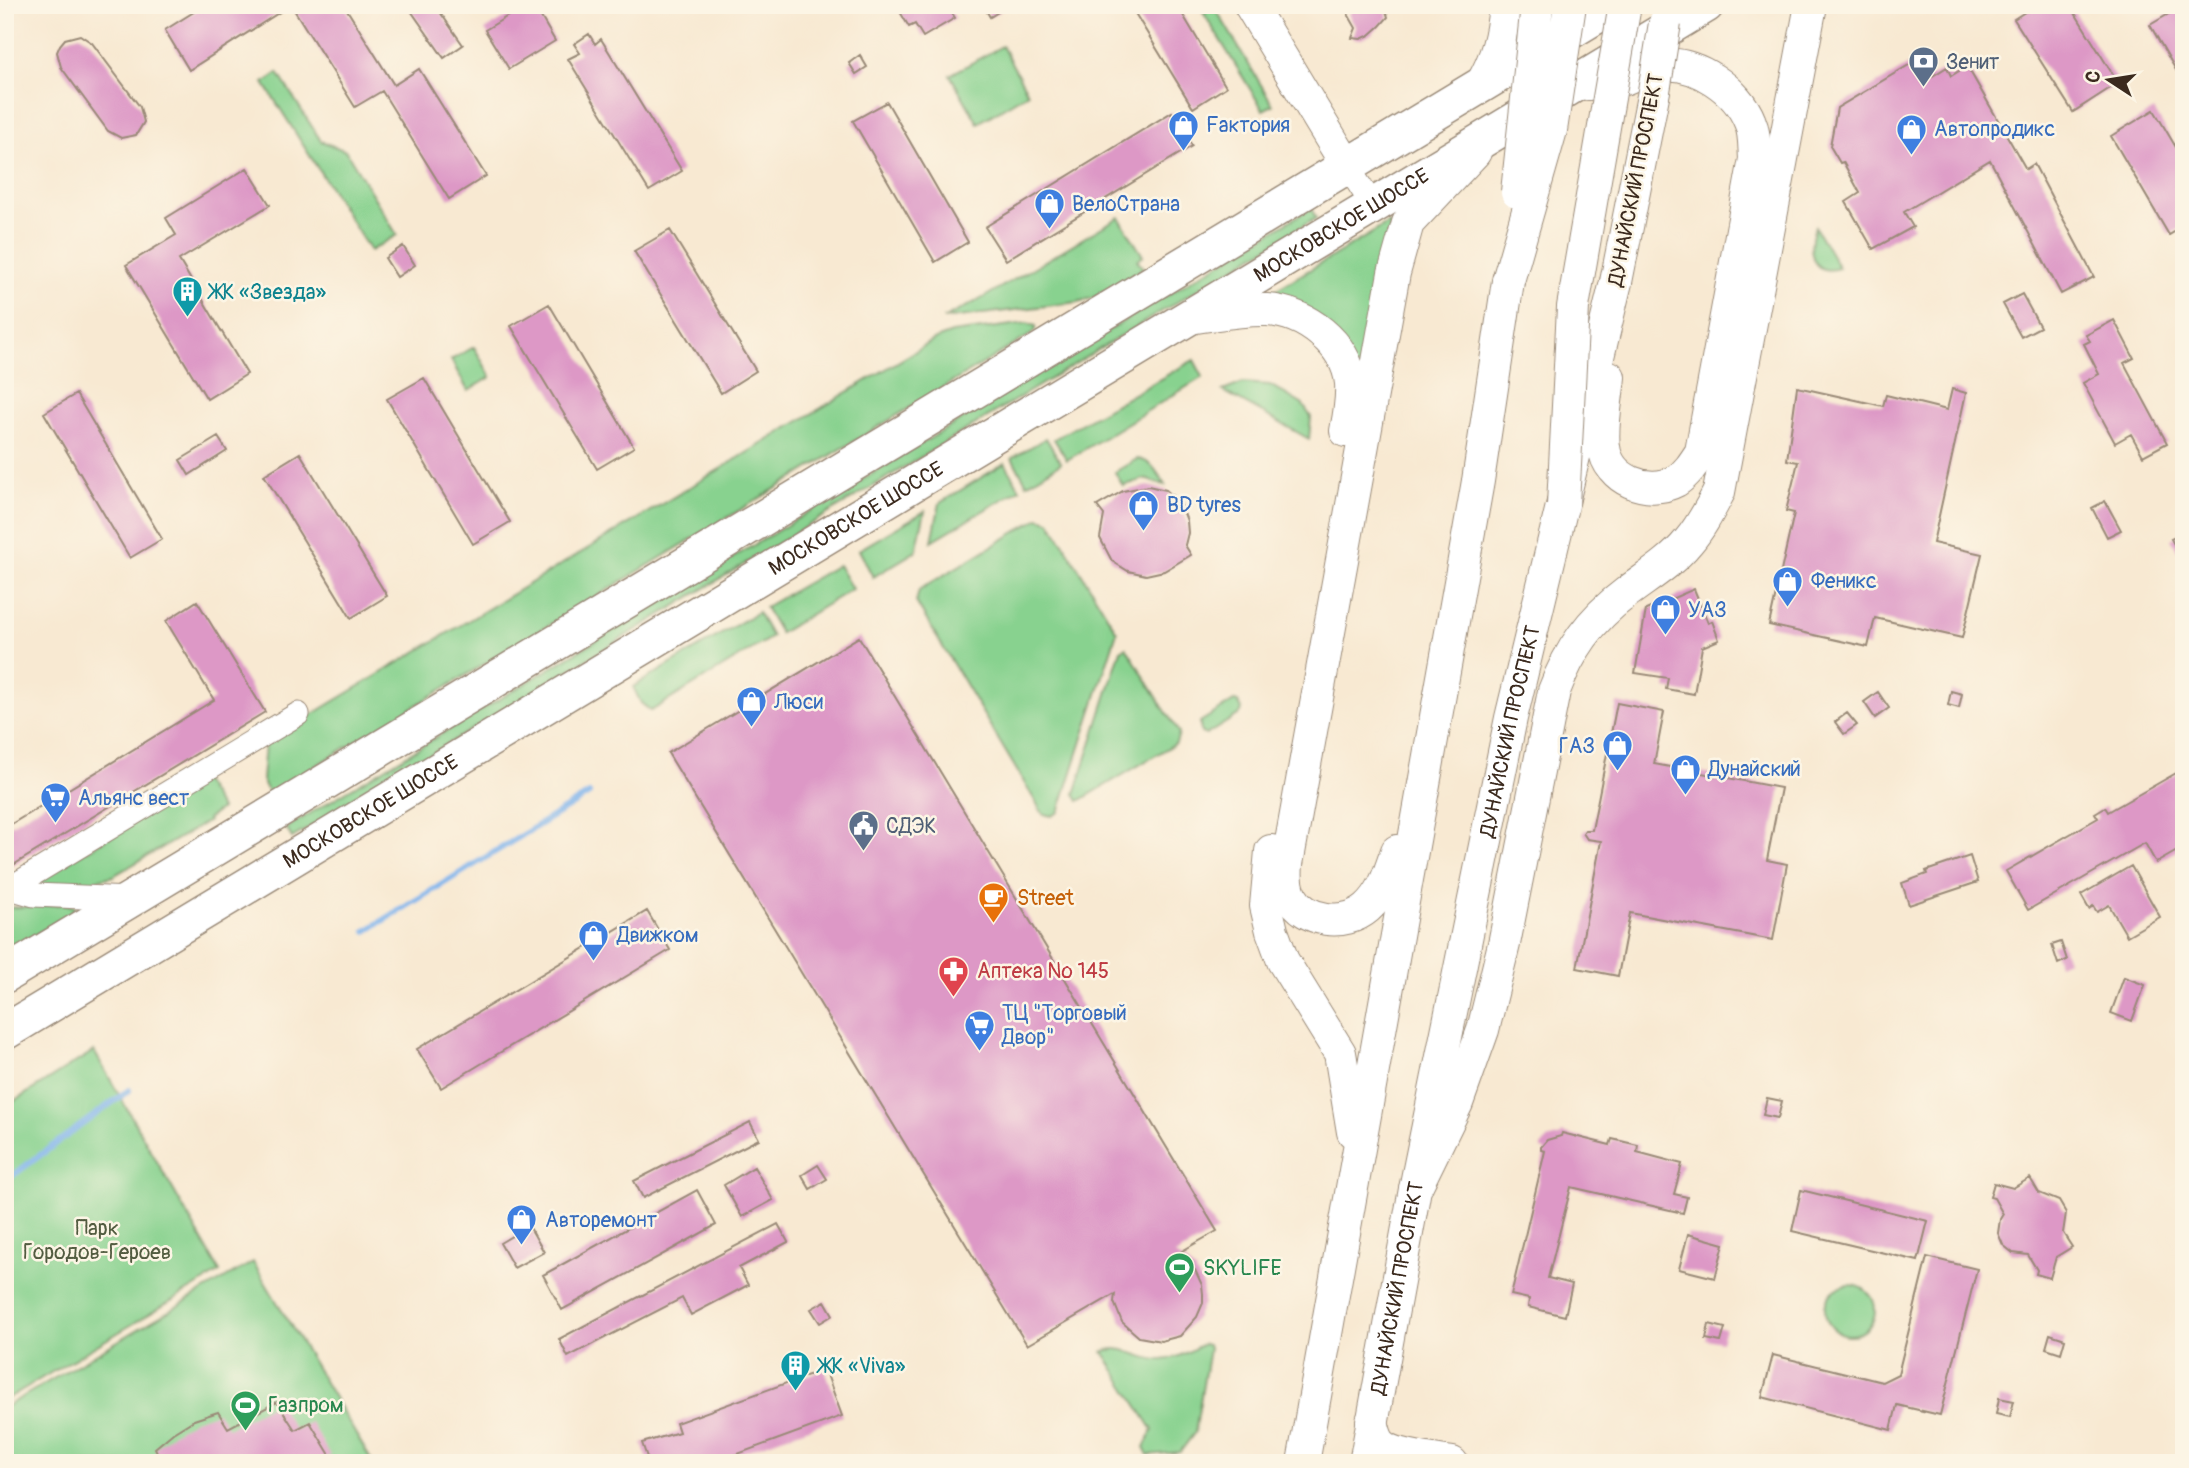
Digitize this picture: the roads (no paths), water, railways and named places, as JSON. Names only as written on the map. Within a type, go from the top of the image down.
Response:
[{"type":"main road","points":[[1250,5],[1348,167]]},
{"type":"main road","points":[[1480,85],[1492,66],[1500,44],[1505,5]]},
{"type":"main road","points":[[1303,1463],[1478,481],[1508,281],[1537,5]]},
{"type":"main road","points":[[1508,281],[1551,130],[1570,5]]},
{"type":"main road","points":[[5,975],[1614,5]]},
{"type":"main road","points":[[1563,505],[1573,307],[1625,5]]},
{"type":"main road","name":"ДУНАЙСКИЙ ПРОСПЕКТ","points":[[1365,1463],[1415,1189],[1511,718],[1616,282],[1654,90],[1667,5]]},
{"type":"main road","name":"МОСКОВСКОЕ ШОССЕ","points":[[5,1032],[1706,5]]},
{"type":"main road","points":[[1415,1189],[1457,1103],[1483,1030],[1504,944],[1555,691],[1565,661],[1601,614],[1665,565],[1688,543],[1719,492],[1811,5]]},
{"type":"main road","points":[[1572,86],[1622,80],[1659,65],[1679,67],[1697,72],[1726,89],[1741,105],[1751,124],[1755,159],[1700,452],[1690,469],[1677,480],[1665,485],[1641,486],[1627,481],[1611,464],[1604,446],[1616,282]]},
{"type":"main road","points":[[1428,757],[1385,886],[1366,909],[1335,920],[1314,917],[1301,908],[1292,897],[1286,881],[1287,864],[1394,273],[1408,223],[1487,139]]},
{"type":"main road","points":[[1186,318],[1267,310],[1304,320],[1318,329],[1340,354],[1351,383],[1346,430],[1268,869],[1266,906],[1283,961],[1340,1053],[1348,1089],[1357,1168]]},
{"type":"main road","points":[[1372,1421],[1376,1437],[1392,1451],[1452,1463]]},
{"type":"street","points":[[1348,167],[1373,206]]},
{"type":"street","points":[[8,890],[298,714]]},
{"type":"street","points":[[8,890],[34,895],[131,899]]},
{"type":"waterway","points":[[366,931],[589,794]]},
{"type":"waterway","points":[[5,1181],[129,1090]]},
{"type":"place","name":"Зенит","points":[[1923,89]]},
{"type":"place","name":"Fактория","points":[[1183,152]]},
{"type":"place","name":"Автопродикс","points":[[1911,156]]},
{"type":"place","name":"ВелоСтрана","points":[[1049,231]]},
{"type":"place","name":"ЖК «Звезда»","points":[[187,319]]},
{"type":"place","name":"BD tyres","points":[[1144,532]]},
{"type":"place","name":"Феникс","points":[[1788,608]]},
{"type":"place","name":"УАЗ","points":[[1665,637]]},
{"type":"place","name":"Люси","points":[[751,729]]},
{"type":"place","name":"ГАЗ","points":[[1618,773]]},
{"type":"place","name":"Дунайский","points":[[1685,796]]},
{"type":"place","name":"Альянс вест","points":[[55,825]]},
{"type":"place","name":"СДЭК","points":[[863,853]]},
{"type":"place","name":"Street","points":[[994,925]]},
{"type":"place","name":"Движком","points":[[594,962]]},
{"type":"place","name":"Аптека № 145","points":[[954,998]]},
{"type":"place","name":"ТЦ \"Торговый Двор\"","points":[[979,1052]]},
{"type":"place","name":"Авторемонт","points":[[522,1247]]},
{"type":"place","name":"SKYLIFE","points":[[1180,1295]]},
{"type":"place","name":"ЖК «Viva»","points":[[796,1393]]},
{"type":"place","name":"Газпром","points":[[245,1432]]},
{"type":"park label","name":"Парк Городов-Героев","points":[[97,1240]]}]
